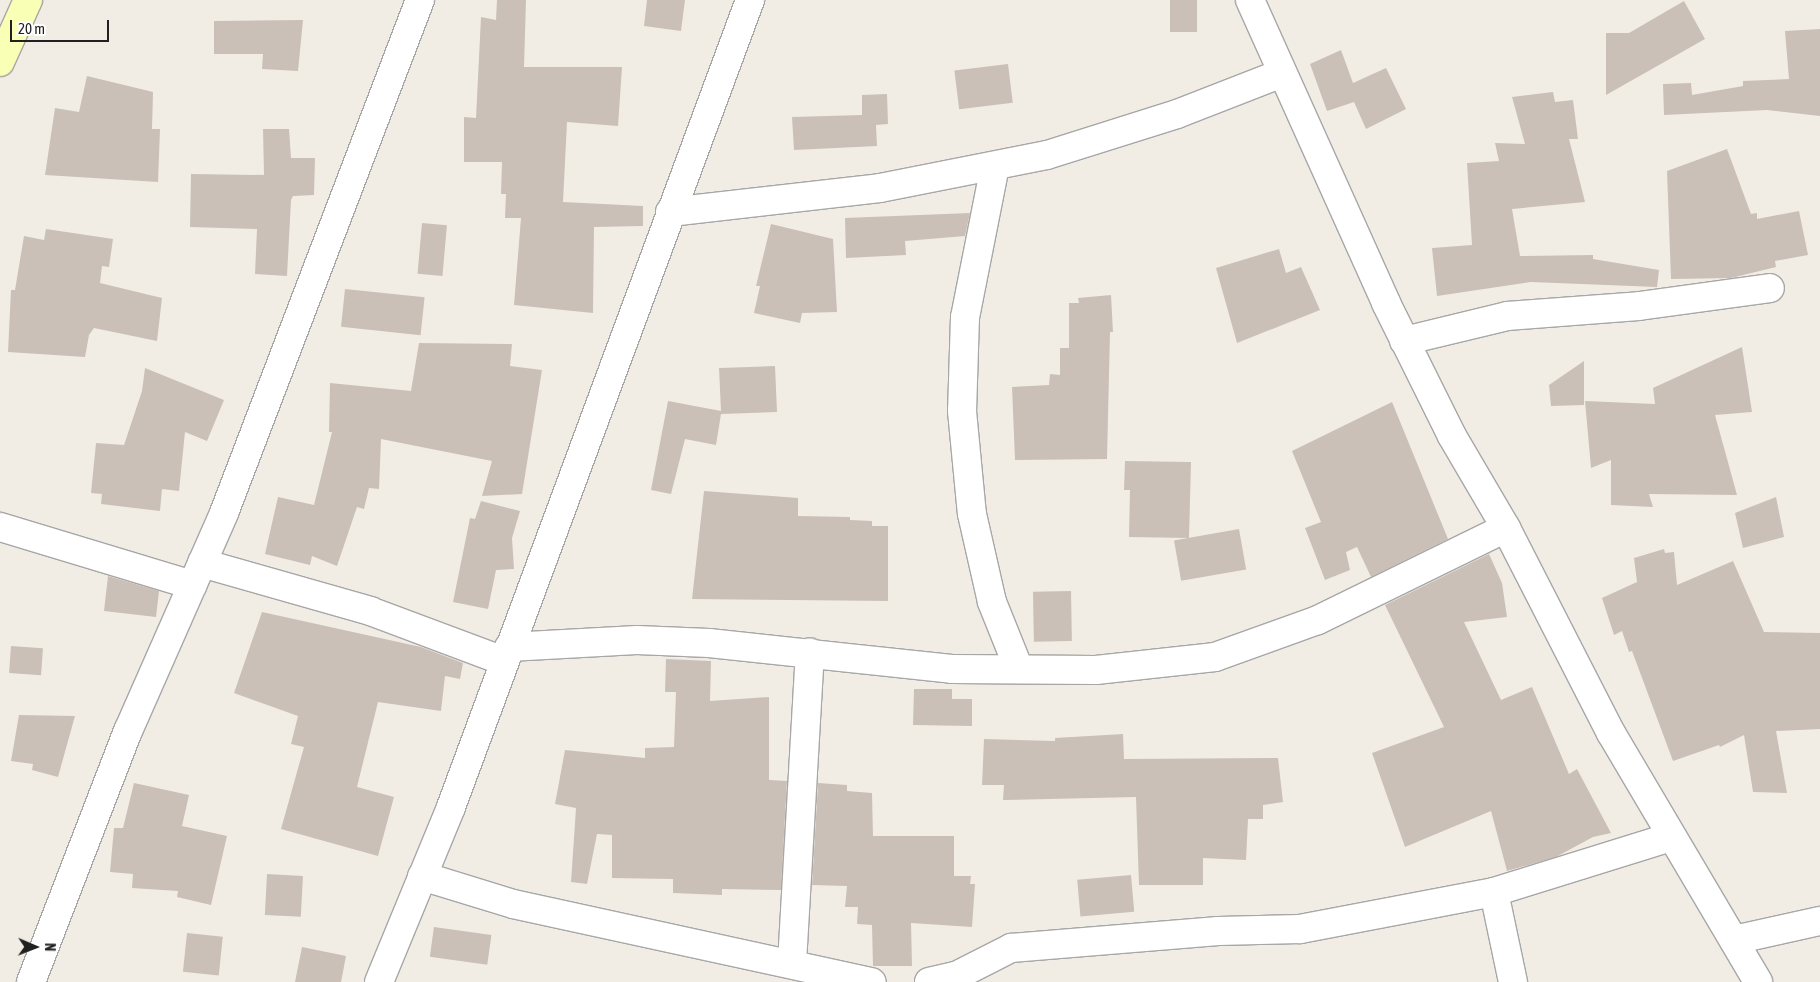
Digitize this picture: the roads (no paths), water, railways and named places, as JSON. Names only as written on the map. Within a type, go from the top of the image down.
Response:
[{"type":"street","points":[[0,62],[28,0]]},
{"type":"street","points":[[31,982],[128,731],[197,574],[420,0]]},
{"type":"street","points":[[379,982],[422,876],[507,654],[750,0]]},
{"type":"street","points":[[1250,0],[1404,341],[1452,436],[1506,528],[1611,733],[1758,982]]},
{"type":"street","points":[[670,212],[880,188],[1047,156],[1177,114],[1282,73]]},
{"type":"street","points":[[996,166],[965,317],[962,411],[972,514],[992,602],[1019,669]]},
{"type":"street","points":[[1404,341],[1507,316],[1639,306],[1770,288]]},
{"type":"street","points":[[0,527],[197,574],[370,611],[507,654],[637,640],[709,643],[952,669],[1096,670],[1215,658],[1318,620],[1506,528]]},
{"type":"street","points":[[792,963],[810,653]]},
{"type":"street","points":[[929,982],[956,976],[1011,948],[1218,931],[1300,929],[1494,892],[1671,837]]},
{"type":"street","points":[[422,876],[513,904],[792,963],[872,982]]},
{"type":"street","points":[[1494,892],[1514,982]]},
{"type":"street","points":[[1734,940],[1820,921]]}]
